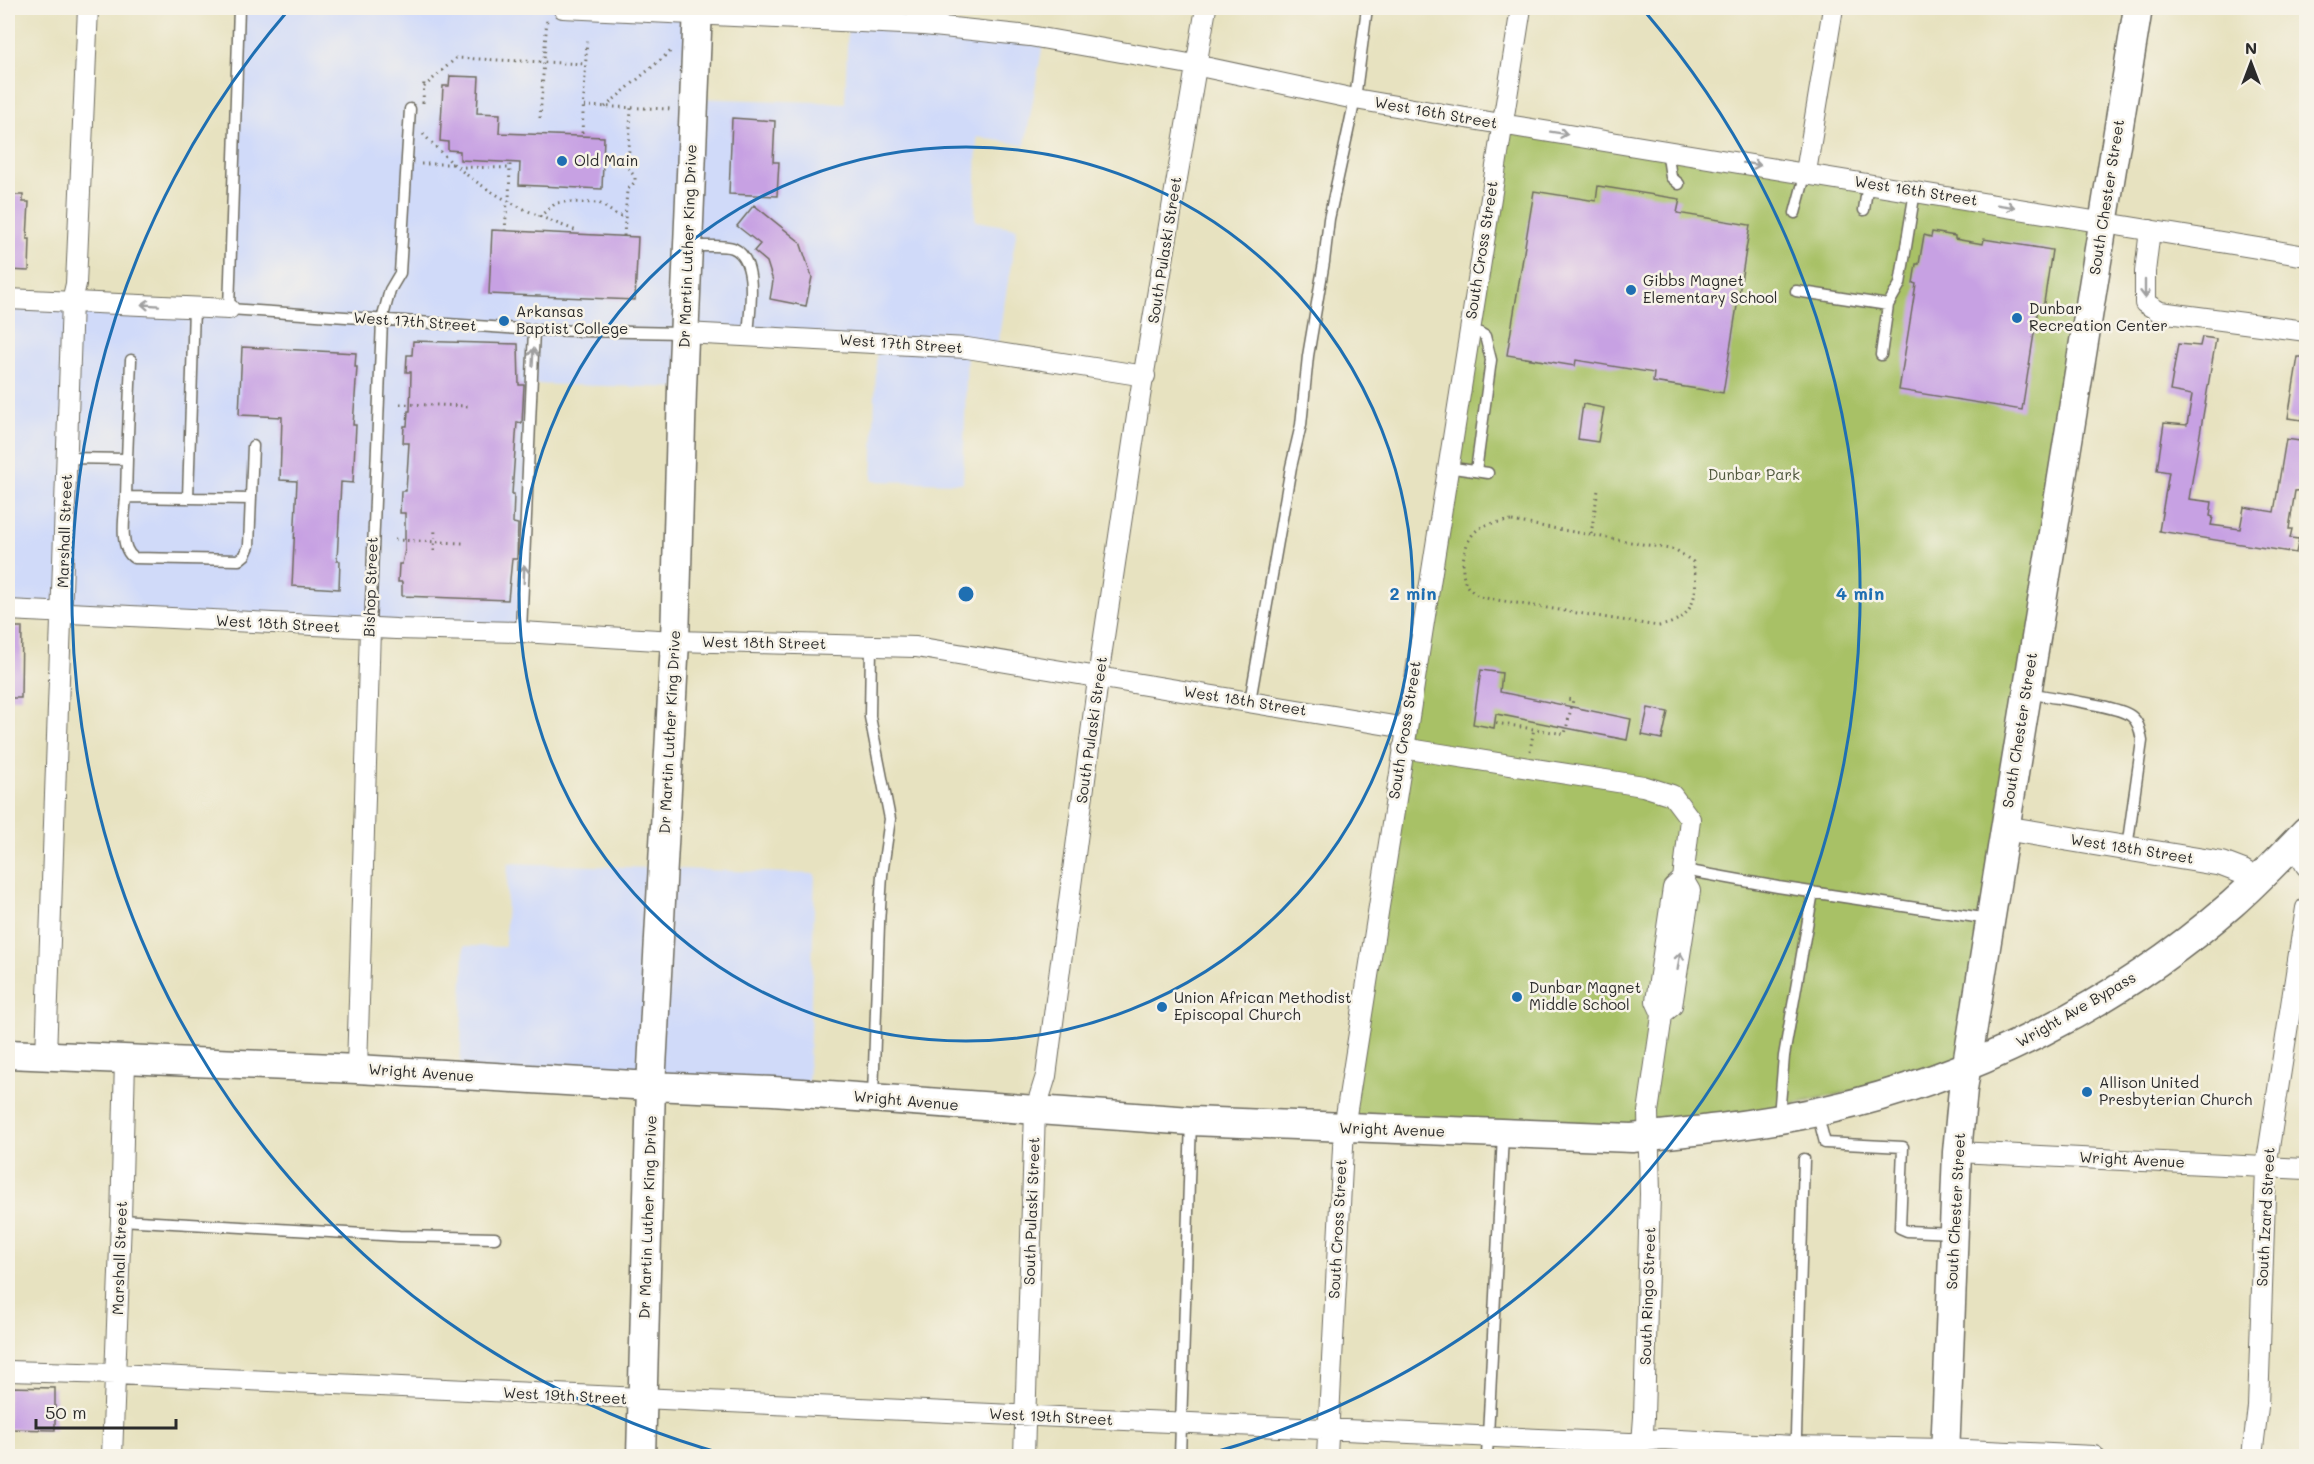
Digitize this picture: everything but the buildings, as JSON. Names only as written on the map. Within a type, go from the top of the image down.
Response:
[{"type":"main road","name":"South Chester Street","points":[[1945,1453],[1958,1152],[1967,1066],[2138,8]]},
{"type":"main road","name":"Dr Martin Luther King Drive","points":[[641,1456],[651,1086],[675,641],[698,10]]},
{"type":"main road","name":"Wright Ave Bypass","points":[[1800,1115],[1905,1089],[1967,1066],[2039,1033],[2125,984],[2194,935],[2257,881],[2303,855]]},
{"type":"main road","name":"Wright Avenue","points":[[8,1054],[357,1069],[773,1091],[1191,1121],[1615,1138],[1648,1136],[1800,1115]]},
{"type":"street","name":"Marshall Street","points":[[46,1056],[72,301],[76,284],[88,8]]},
{"type":"street","name":"West 16th Street","points":[[555,12],[599,8],[698,10],[972,28],[1030,36],[1195,65],[1354,99],[2307,256]]},
{"type":"street","name":"South Pulaski Street","points":[[1024,1456],[1035,1111],[1046,1076],[1099,677],[1138,408],[1206,8]]},
{"type":"street","name":"South Cross Street","points":[[1327,1456],[1344,1128],[1521,8]]},
{"type":"street","points":[[1806,172],[1833,8]]},
{"type":"street","points":[[2150,230],[2145,272],[2145,303],[2160,312],[2307,331]]},
{"type":"street","name":"West 17th Street","points":[[8,299],[229,309]]},
{"type":"street","name":"West 17th Street","points":[[685,333],[967,348],[1145,376]]},
{"type":"street","name":"West 18th Street","points":[[8,610],[370,628],[521,632],[675,641],[916,647],[1406,728]]},
{"type":"street","name":"Bishop Street","points":[[357,1069],[370,628]]},
{"type":"street","name":"South Ringo Street","points":[[1403,748],[1643,786],[1672,795],[1690,819],[1684,874],[1673,888],[1656,1001],[1662,1014],[1648,1112],[1650,1205],[1642,1448]]},
{"type":"street","name":"West 18th Street","points":[[2004,828],[2222,864],[2243,872],[2257,881]]},
{"type":"street","name":"South Izard Street","points":[[2252,1456],[2258,1407],[2266,1167],[2307,908]]},
{"type":"street","name":"Marshall Street","points":[[112,1456],[125,1060]]},
{"type":"street","name":"Wright Avenue","points":[[1958,1152],[2307,1169]]},
{"type":"street","name":"West 19th Street","points":[[8,1371],[1629,1443],[1642,1448],[1661,1439],[1792,1451],[2094,1456]]},
{"type":"lane","points":[[229,309],[239,8]]},
{"type":"lane","points":[[1250,702],[1300,425],[1329,219],[1354,99],[1367,8]]},
{"type":"lane","name":"Bishop Street","points":[[370,628],[382,320],[390,290],[400,273],[410,110]]},
{"type":"lane","points":[[1667,150],[1671,177],[1679,184]]},
{"type":"lane","points":[[1795,213],[1806,172]]},
{"type":"lane","points":[[1864,210],[1868,183]]},
{"type":"lane","points":[[1881,355],[1888,305],[1900,284],[1916,191]]},
{"type":"lane","points":[[688,246],[732,247],[742,255],[748,267],[752,289],[748,336]]},
{"type":"lane","points":[[1797,291],[1888,305]]},
{"type":"lane","points":[[188,498],[194,308]]},
{"type":"lane","name":"West 17th Street","points":[[229,309],[534,330],[685,333]]},
{"type":"lane","points":[[1470,327],[1485,336],[1491,360],[1476,471]]},
{"type":"lane","points":[[521,632],[534,330]]},
{"type":"lane","points":[[131,360],[125,546],[129,555],[134,558],[221,561],[239,560],[245,555],[249,546],[254,446]]},
{"type":"lane","points":[[67,458],[127,459]]},
{"type":"lane","points":[[1447,467],[1488,473]]},
{"type":"lane","points":[[126,497],[251,499]]},
{"type":"lane","points":[[871,646],[870,717],[890,819],[882,875],[879,924],[873,1098]]},
{"type":"lane","points":[[2026,693],[2117,710],[2131,716],[2139,726],[2142,741],[2127,848]]},
{"type":"lane","points":[[1684,874],[1813,891],[1990,919]]},
{"type":"lane","points":[[1813,891],[1783,1067],[1800,1115],[1825,1143],[1903,1147],[1900,1227],[1906,1231],[1954,1233]]},
{"type":"lane","points":[[1180,1456],[1191,1121]]},
{"type":"lane","points":[[1487,1456],[1503,1134]]},
{"type":"lane","points":[[1792,1451],[1796,1435],[1804,1159]]},
{"type":"lane","points":[[121,1220],[399,1236],[495,1238]]},
{"type":"path","points":[[540,117],[544,62],[555,12]]},
{"type":"path","points":[[582,133],[587,38]]},
{"type":"path","points":[[604,107],[676,46]]},
{"type":"path","points":[[424,87],[456,58],[586,64]]},
{"type":"path","points":[[584,106],[673,109]]},
{"type":"path","points":[[624,236],[627,190],[635,182],[635,177],[628,168],[631,108]]},
{"type":"path","points":[[422,134],[456,166],[508,202],[539,217],[577,231]]},
{"type":"path","points":[[407,163],[510,166],[505,231]]},
{"type":"path","points":[[539,217],[556,203],[565,202],[599,203],[616,215],[626,217]]},
{"type":"path","points":[[400,404],[471,406]]},
{"type":"path","points":[[1591,534],[1598,490]]},
{"type":"path","points":[[1512,521],[1591,534],[1676,550],[1693,562],[1698,583],[1690,610],[1672,624],[1658,626],[1479,597],[1466,586],[1463,570],[1467,545],[1474,532],[1482,527],[1512,521]]},
{"type":"path","points":[[434,550],[435,528]]},
{"type":"path","points":[[395,540],[463,543]]},
{"type":"path","points":[[1496,723],[1565,734],[1573,700],[1567,699]]},
{"type":"shaded area","name":"Arkansas Baptist College","points":[[239,8],[885,8],[885,22],[1044,38],[1025,145],[977,137],[975,221],[1017,228],[996,354],[967,349],[963,483],[872,481],[877,342],[685,333],[682,388],[532,384],[521,632],[8,610],[8,299],[229,309]],"holes":[[[697,13],[848,21],[845,103],[694,98]]]},
{"type":"shaded area","points":[[508,863],[815,874],[808,1094],[460,1076],[464,946],[505,947]]},
{"type":"green space","name":"Dunbar Park","points":[[1501,124],[2104,221],[1967,1066],[1648,1136],[1344,1128]]},
{"type":"place","name":"Old Main","points":[[562,161]]},
{"type":"place","name":"Gibbs Magnet Elementary School","points":[[1631,290]]},
{"type":"place","name":"Dunbar Recreation Center","points":[[2017,318]]},
{"type":"place","name":"Arkansas Baptist College","points":[[504,321]]},
{"type":"place","name":"Dunbar Magnet Middle School","points":[[1517,997]]},
{"type":"place","name":"Union African Methodist Episcopal Church","points":[[1162,1007]]},
{"type":"place","name":"Allison United Presbyterian Church","points":[[2087,1092]]}]
